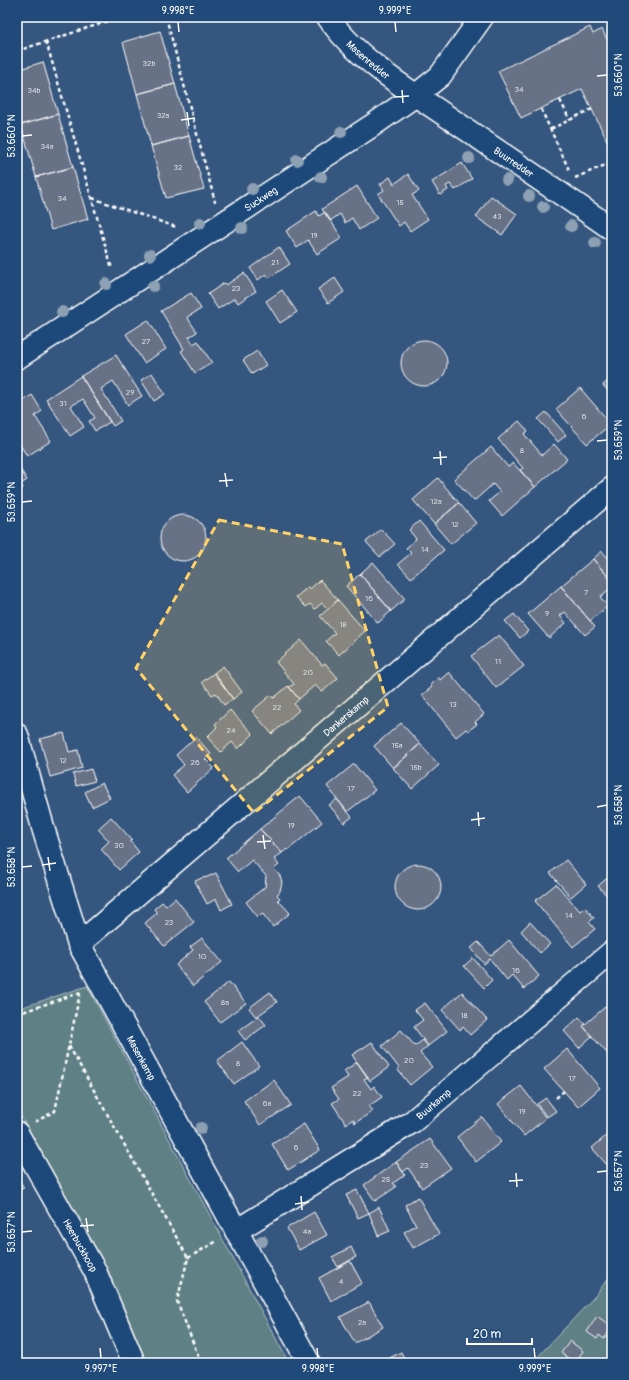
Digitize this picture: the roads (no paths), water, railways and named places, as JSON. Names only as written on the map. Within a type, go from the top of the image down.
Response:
[{"type":"street","name":"Masenredder","points":[[328,17],[348,41],[379,68],[416,95]]},
{"type":"street","name":"Suckweg","points":[[17,358],[373,125],[416,95],[440,76],[482,17]]},
{"type":"street","name":"Buurredder","points":[[416,95],[612,229]]},
{"type":"street","name":"Dankerskamp","points":[[80,944],[612,488]]},
{"type":"street","name":"Masenkamp","points":[[17,735],[44,831],[80,944],[309,1363]]},
{"type":"street","name":"Buurkamp","points":[[236,1231],[412,1122],[612,952]]},
{"type":"street","name":"Heerbuckhoop","points":[[23,1129],[95,1271],[134,1363]]}]
